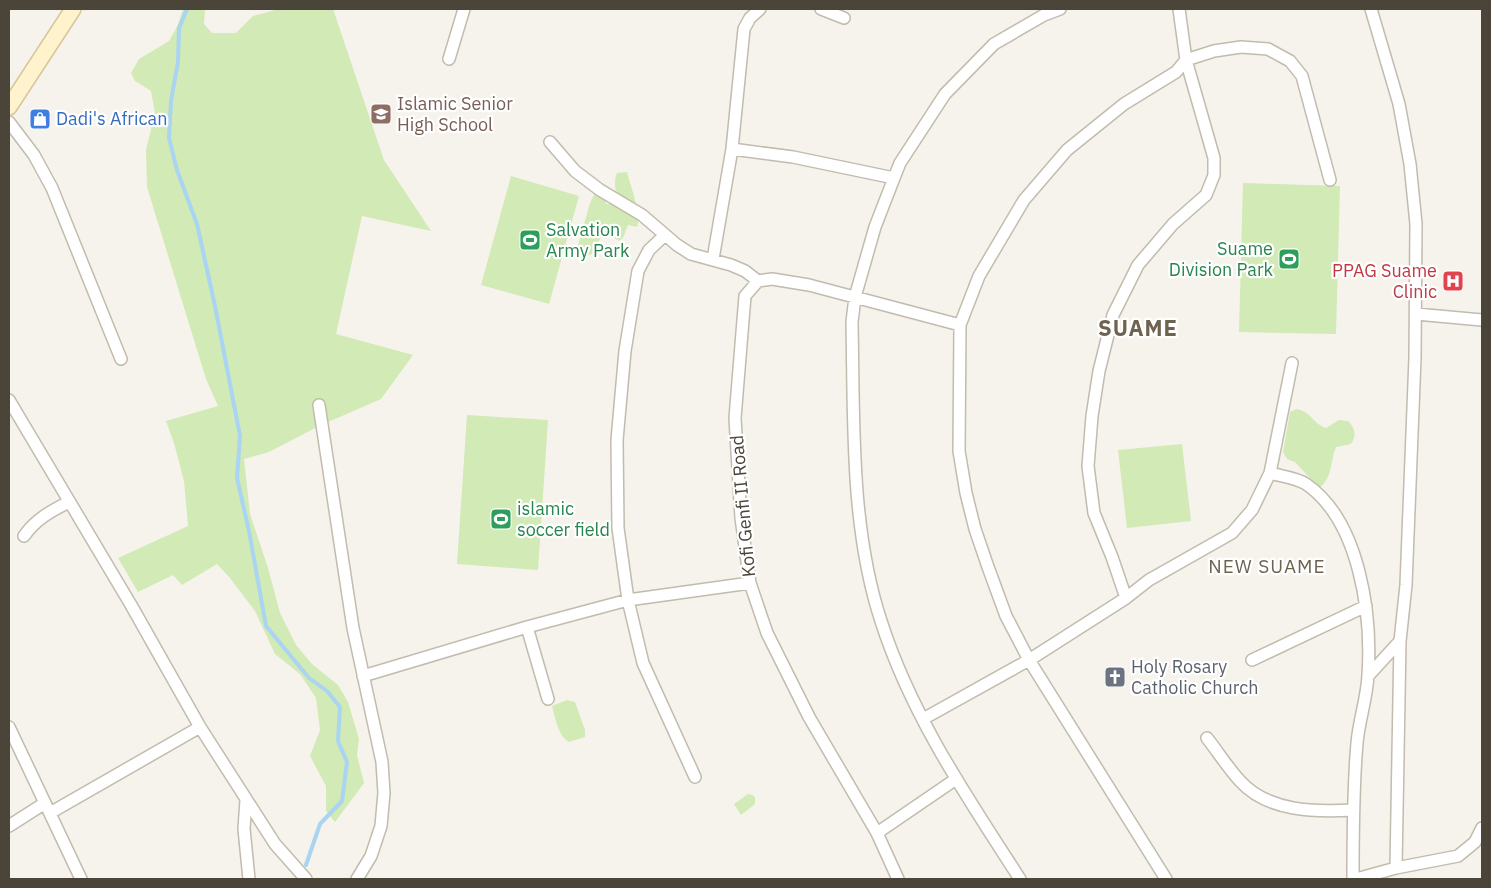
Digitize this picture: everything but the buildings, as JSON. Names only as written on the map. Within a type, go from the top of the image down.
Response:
[{"type":"main road","points":[[9,107],[73,9]]},
{"type":"street","points":[[449,59],[464,9]]},
{"type":"street","points":[[713,260],[732,149],[744,29],[750,18],[760,9]]},
{"type":"street","points":[[821,9],[844,18]]},
{"type":"street","points":[[1020,879],[956,779],[923,719],[902,676],[880,621],[866,559],[855,473],[852,322],[855,297],[875,228],[900,163],[945,94],[994,44],[1044,15],[1060,9]]},
{"type":"street","points":[[1126,598],[1094,513],[1088,466],[1092,416],[1099,371],[1113,315],[1138,265],[1173,224],[1206,195],[1214,175],[1212,149],[1186,60],[1179,9]]},
{"type":"street","points":[[1371,9],[1399,104],[1410,164],[1416,224],[1416,314],[1406,576],[1400,641],[1396,868]]},
{"type":"street","points":[[1166,879],[1029,660],[1006,616],[975,529],[966,493],[959,451],[960,325],[979,276],[1024,200],[1067,150],[1124,104],[1176,72],[1186,60],[1214,51],[1241,46],[1268,49],[1290,61],[1302,76],[1330,180]]},
{"type":"street","points":[[9,122],[34,155],[52,188],[121,359]]},
{"type":"street","points":[[550,142],[575,170],[600,190],[642,215],[691,254],[745,271],[758,281],[772,279],[808,284],[960,325]]},
{"type":"street","points":[[732,149],[793,157],[894,178]]},
{"type":"street","points":[[665,234],[649,250],[638,271],[625,351],[617,440],[618,528],[628,600],[643,663],[695,777]]},
{"type":"street","name":"Kofi Genfi II Road","points":[[758,281],[745,296],[735,418],[741,518],[750,583],[767,633],[809,717],[877,833],[898,879]]},
{"type":"street","points":[[1416,314],[1482,320]]},
{"type":"street","points":[[923,719],[1029,660],[1126,598],[1149,580],[1232,533],[1252,510],[1270,473],[1292,363]]},
{"type":"street","points":[[9,400],[131,605],[200,727],[276,844],[306,879]]},
{"type":"street","points":[[318,405],[353,628],[382,762],[384,793],[381,826],[371,856],[357,879]]},
{"type":"street","points":[[1270,473],[1305,483],[1333,510],[1346,535],[1360,574],[1366,606],[1368,676],[1357,742],[1354,810],[1354,879],[1396,868],[1458,856],[1478,845],[1482,828]]},
{"type":"street","points":[[24,536],[32,525],[45,514],[69,502]]},
{"type":"street","points":[[363,676],[527,627],[628,600],[750,583]]},
{"type":"street","points":[[1252,660],[1366,606]]},
{"type":"street","points":[[527,627],[548,699]]},
{"type":"street","points":[[1368,676],[1400,641]]},
{"type":"street","points":[[9,727],[81,879]]},
{"type":"street","points":[[9,826],[48,808],[200,727]]},
{"type":"street","points":[[1207,738],[1241,782],[1260,797],[1286,807],[1326,811],[1354,810]]},
{"type":"street","points":[[877,833],[956,779]]},
{"type":"street","points":[[246,800],[244,829],[249,879]]},
{"type":"green space","points":[[183,9],[205,9],[204,24],[212,33],[236,33],[253,16],[276,9],[333,9],[384,160],[431,231],[362,216],[336,334],[413,355],[381,399],[319,426],[269,452],[244,459],[250,514],[268,568],[280,613],[296,645],[312,664],[338,685],[348,702],[359,739],[357,755],[364,783],[335,822],[326,811],[326,786],[310,756],[320,730],[316,698],[300,674],[275,654],[255,611],[230,578],[217,564],[182,585],[173,575],[138,592],[118,558],[188,526],[184,481],[166,421],[218,406],[206,379],[147,187],[146,150],[155,113],[151,91],[135,81],[131,73],[139,59],[169,41],[178,25]]},
{"type":"green space","points":[[627,172],[637,207],[637,227],[628,225],[623,238],[619,241],[604,231],[593,253],[582,259],[577,249],[590,203],[596,191],[604,195],[606,204],[616,204],[615,181],[617,173]]},
{"type":"green space","name":"Salvation Army Park","points":[[511,176],[579,196],[549,304],[481,285]]},
{"type":"green space","name":"Suame Division Park","points":[[1243,183],[1340,186],[1336,334],[1239,332]]},
{"type":"green space","points":[[1297,409],[1306,413],[1326,428],[1339,420],[1348,421],[1354,429],[1355,435],[1351,444],[1336,447],[1327,479],[1319,488],[1295,462],[1287,459],[1283,452],[1290,412]]},
{"type":"green space","name":"islamic soccer field","points":[[467,415],[548,420],[538,570],[457,564]]},
{"type":"green space","points":[[1182,444],[1191,521],[1127,528],[1118,450]]},
{"type":"green space","points":[[567,700],[575,702],[585,730],[585,737],[569,742],[560,731],[552,706]]},
{"type":"green space","points":[[748,794],[755,797],[755,804],[741,815],[734,804]]},
{"type":"waterway","points":[[187,9],[179,28],[178,62],[171,101],[169,138],[177,170],[197,224],[215,306],[240,436],[237,478],[249,531],[266,626],[309,678],[327,691],[340,707],[338,741],[347,762],[342,801],[320,824],[306,865]]},
{"type":"place","name":"Islamic Senior High School","points":[[381,114]]},
{"type":"place","name":"Dadi's African","points":[[40,119]]},
{"type":"place","name":"Salvation Army Park","points":[[530,240]]},
{"type":"place","name":"Suame Division Park","points":[[1289,259]]},
{"type":"place","name":"PPAG Suame Clinic","points":[[1453,281]]},
{"type":"place","name":"islamic soccer field","points":[[501,519]]},
{"type":"place","name":"Holy Rosary Catholic Church","points":[[1115,677]]},
{"type":"district","name":"SUAME","points":[[1138,328]]},
{"type":"district","name":"NEW SUAME","points":[[1267,566]]}]
